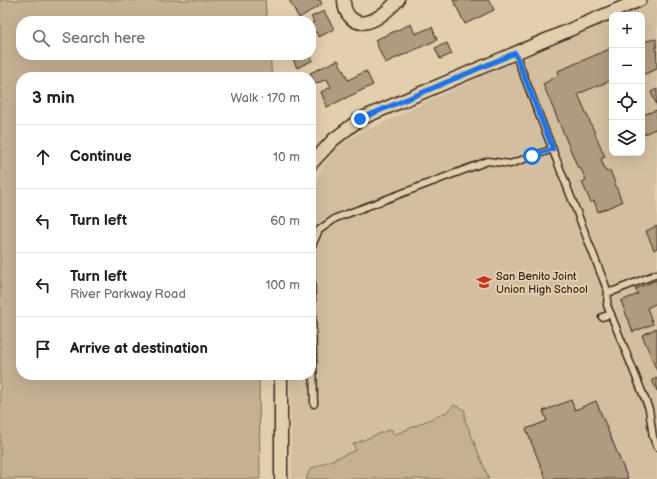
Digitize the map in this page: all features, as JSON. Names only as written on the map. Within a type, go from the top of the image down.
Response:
[{"type":"street","points":[[344,0],[348,15],[352,19],[362,23],[380,16],[398,0]]},
{"type":"street","points":[[316,159],[333,140],[360,119],[640,0]]},
{"type":"street","points":[[281,380],[281,479]]},
{"type":"lane","points":[[515,53],[608,292],[608,305],[649,409],[654,425],[653,437],[657,447]]},
{"type":"lane","points":[[316,237],[319,230],[336,218],[488,161],[510,164],[553,149]]},
{"type":"lane","points":[[608,292],[614,292],[657,274]]},
{"type":"lane","points":[[602,317],[611,314]]},
{"type":"lane","points":[[314,380],[314,404]]},
{"type":"shaded area","points":[[0,0],[265,0],[267,16],[16,16],[16,60],[270,60],[272,72],[16,72],[16,380],[259,380],[260,479],[0,479]]},
{"type":"shaded area","name":"San Benito Joint Union High School","points":[[642,0],[657,0],[657,479],[292,479],[290,380],[316,380],[316,180],[336,145],[609,16],[609,156],[645,156],[645,12],[617,12]]},
{"type":"shaded area","points":[[454,405],[465,410],[465,420],[489,479],[306,479],[310,469],[356,450],[353,444],[391,429],[394,435],[447,412]]},
{"type":"building","points":[[289,0],[320,0],[322,4],[302,16],[298,16]]},
{"type":"building","points":[[453,0],[489,0],[494,10],[465,24]]},
{"type":"building","points":[[324,11],[334,29],[319,37],[316,32],[316,16],[313,16]]},
{"type":"building","points":[[411,24],[415,34],[432,27],[437,40],[385,63],[375,40]]},
{"type":"building","points":[[656,39],[657,69],[645,74],[645,48],[645,41]]},
{"type":"building","points":[[447,43],[452,54],[440,59],[435,48]]},
{"type":"building","points":[[609,49],[609,81],[578,94],[605,157],[601,159],[606,172],[610,170],[622,202],[598,212],[594,201],[591,203],[582,182],[586,180],[580,167],[578,168],[543,84],[559,75],[558,71]]},
{"type":"building","points":[[293,60],[313,60],[297,68]]},
{"type":"building","points":[[338,60],[348,80],[366,71],[373,85],[327,107],[321,92],[331,87],[327,79],[316,84],[316,72],[312,72]]},
{"type":"building","points":[[657,89],[657,106],[651,92]]},
{"type":"building","points":[[657,110],[657,132],[655,129],[645,134],[645,114]]},
{"type":"building","points":[[657,226],[657,248],[654,250],[646,231]]},
{"type":"building","points":[[657,280],[657,303],[647,308],[653,324],[633,332],[621,301],[638,294],[635,289]]},
{"type":"building","points":[[657,328],[657,371],[642,335]]},
{"type":"building","points":[[657,378],[657,391],[652,380]]},
{"type":"building","points":[[571,400],[575,410],[596,401],[628,479],[546,479],[526,429],[547,421],[543,411]]},
{"type":"place","name":"San Benito Joint Union High School","points":[[484,282]]},
{"type":"route","points":[[360,119],[515,53],[553,149],[532,156]]}]
